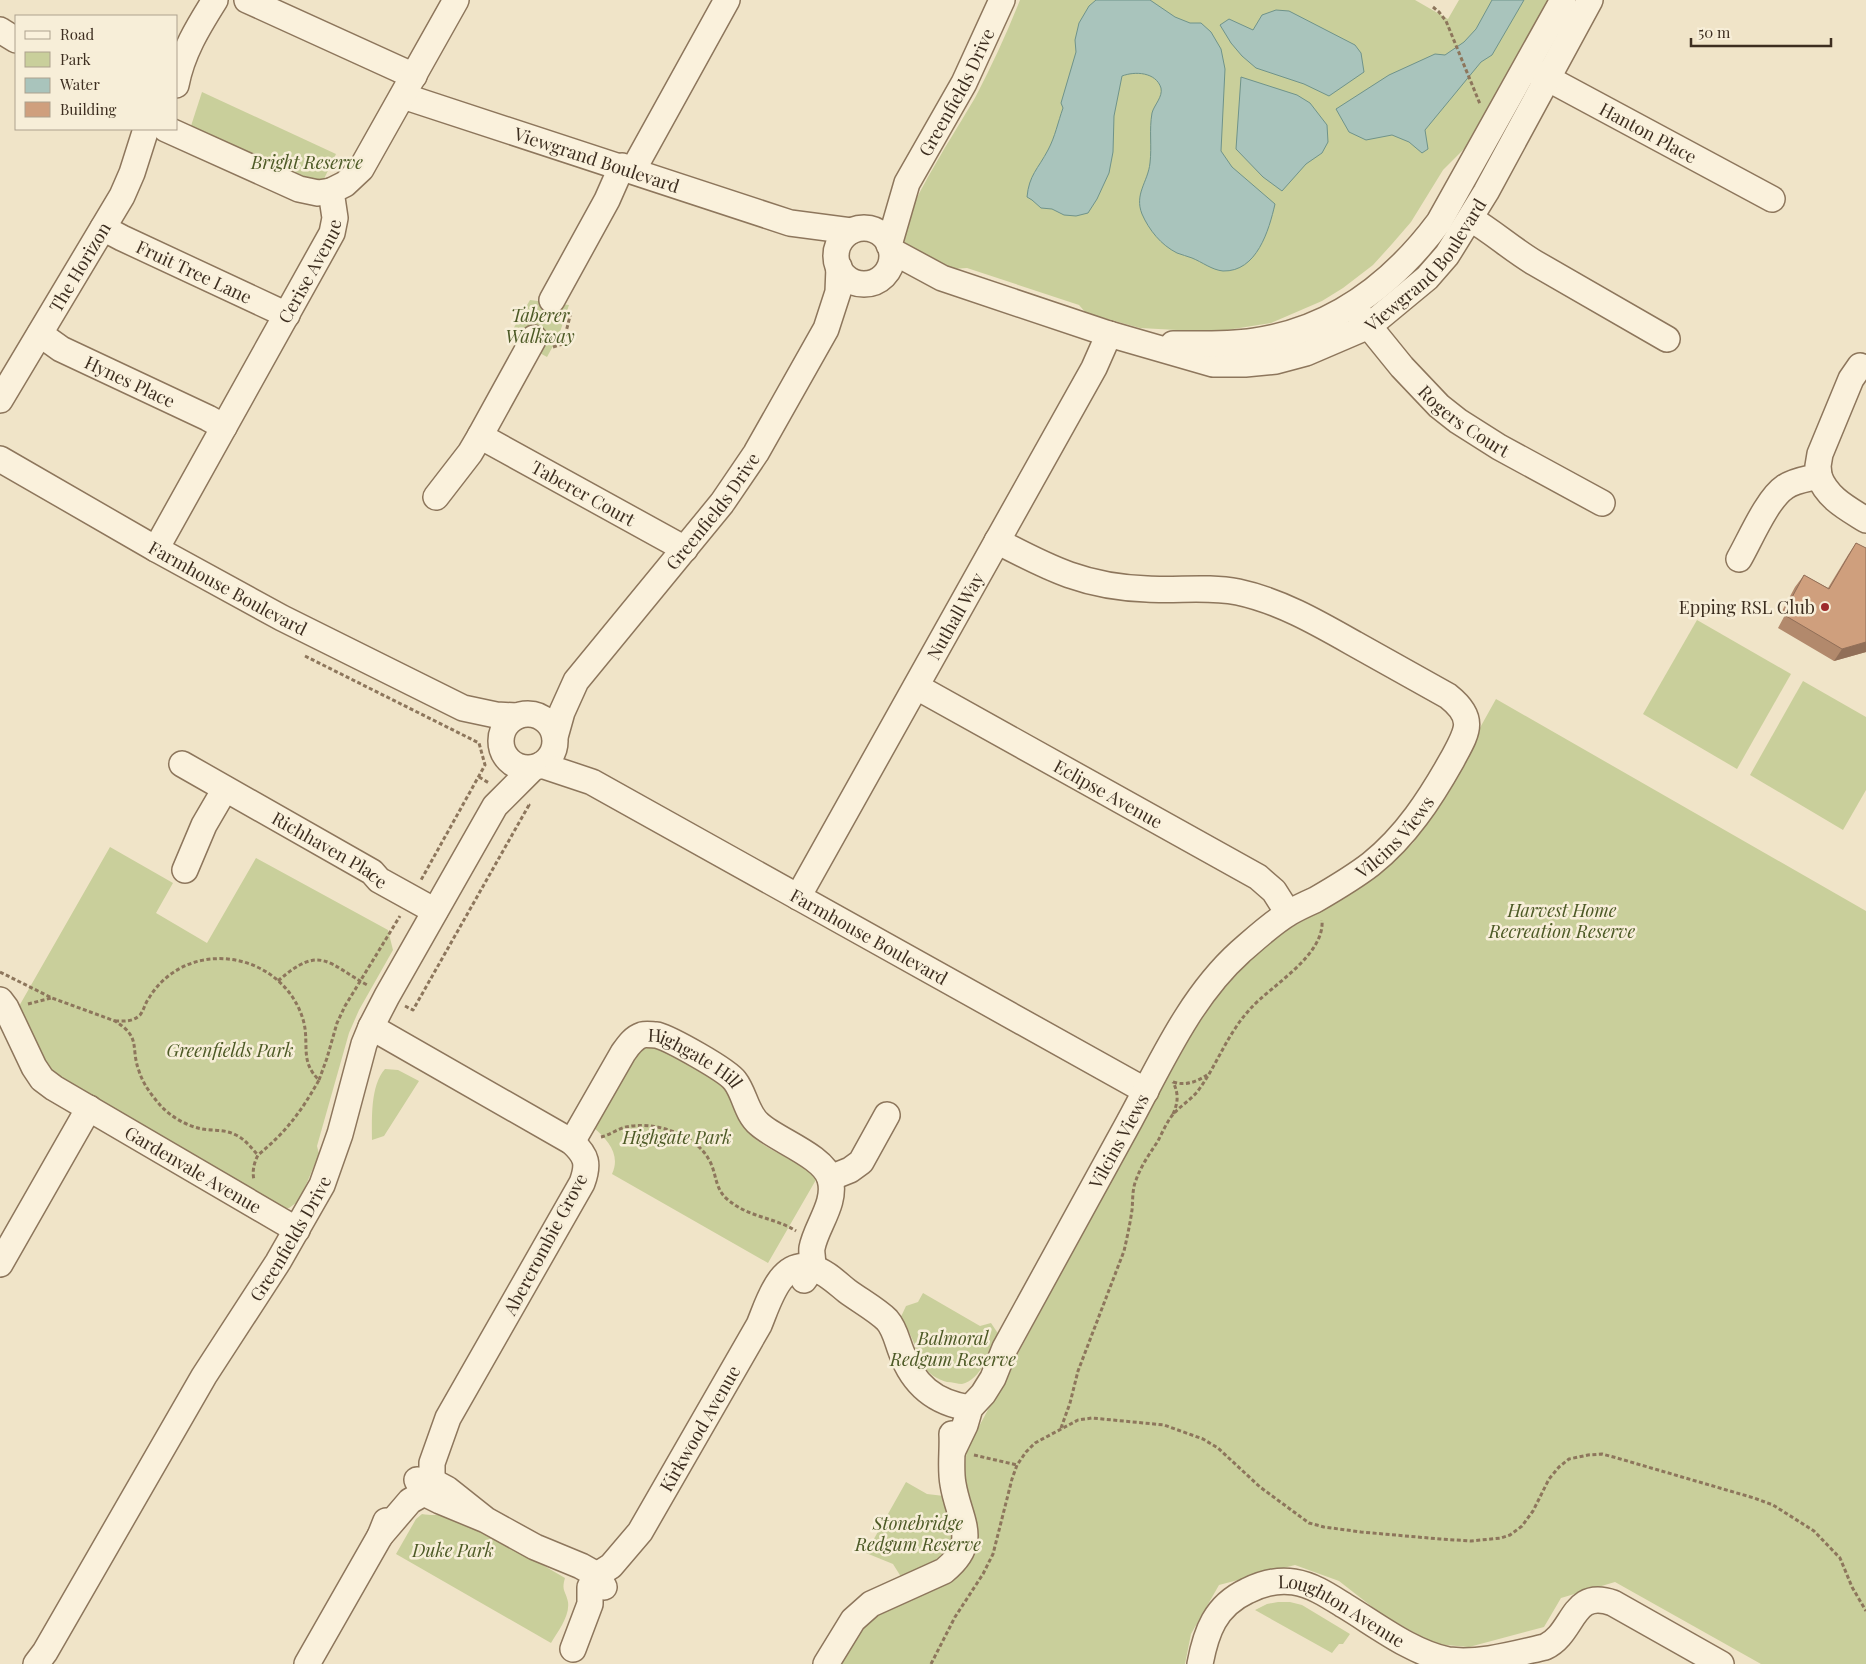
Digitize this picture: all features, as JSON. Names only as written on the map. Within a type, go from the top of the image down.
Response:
[{"type":"street","name":"Viewgrand Boulevard","points":[[247,0],[408,86],[627,168],[790,223],[856,230]]},
{"type":"street","name":"Cerise Avenue","points":[[156,549],[332,233],[335,218],[332,191],[345,184],[361,169],[456,0]]},
{"type":"street","points":[[555,295],[607,200],[727,0]]},
{"type":"street","name":"Greenfields Drive","points":[[856,230],[885,207],[907,183],[964,83],[1002,0]]},
{"type":"street","name":"Viewgrand Boulevard","points":[[891,248],[942,278],[1109,334],[1213,364],[1245,364],[1276,361],[1306,353],[1368,326],[1427,278],[1447,255],[1471,219],[1536,72],[1563,0]]},
{"type":"street","name":"Viewgrand Boulevard","points":[[1146,344],[1218,344],[1254,341],[1296,332],[1354,306],[1391,276],[1420,247],[1536,72],[1590,0]]},
{"type":"street","points":[[178,76],[187,48],[208,3]]},
{"type":"street","points":[[0,30],[15,39]]},
{"type":"street","name":"Hanton Place","points":[[1536,72],[1772,199]]},
{"type":"street","name":"The Horizon","points":[[0,400],[128,184],[146,130]]},
{"type":"street","points":[[168,130],[299,189],[318,193],[332,191]]},
{"type":"street","name":"Greenfields Drive","points":[[891,248],[907,183]]},
{"type":"street","points":[[1471,219],[1491,231],[1535,264],[1667,339]]},
{"type":"street","name":"Viewgrand Boulevard","points":[[790,223],[837,260]]},
{"type":"street","name":"Fruit Tree Lane","points":[[103,228],[287,315]]},
{"type":"street","points":[[870,228],[878,232],[885,237],[891,248],[892,260],[888,269],[875,280],[858,283],[850,280],[837,260],[841,240],[856,230],[870,228]]},
{"type":"street","name":"Greenfields Drive","points":[[555,741],[562,712],[576,681],[722,503],[756,453],[826,329],[838,292],[837,260]]},
{"type":"street","name":"Viewgrand Boulevard","points":[[875,280],[904,274],[942,278]]},
{"type":"street","name":"Greenfields Drive","points":[[826,329],[875,280]]},
{"type":"street","name":"Rogers Court","points":[[1354,306],[1368,326],[1420,388],[1439,406],[1458,421],[1499,447],[1602,504]]},
{"type":"street","name":"Hynes Place","points":[[40,334],[61,349],[224,427]]},
{"type":"street","name":"Nuthall Way","points":[[798,897],[1094,368],[1109,334]]},
{"type":"street","points":[[436,497],[470,453],[532,341]]},
{"type":"street","points":[[1860,366],[1851,379],[1820,454],[1818,466],[1823,488],[1830,496],[1866,520]]},
{"type":"street","name":"Taberer Court","points":[[480,436],[685,549]]},
{"type":"street","name":"Farmhouse Boulevard","points":[[0,459],[156,549],[282,618],[463,708],[496,715],[521,715]]},
{"type":"street","points":[[1739,559],[1767,509],[1780,492],[1792,483],[1819,476]]},
{"type":"street","name":"Vilcins Views","points":[[962,1402],[984,1394],[993,1378],[1005,1348],[1146,1091],[1182,1027],[1209,987],[1240,952],[1288,913],[1341,884],[1370,864],[1395,842],[1418,816],[1442,777],[1467,727],[1466,715],[1459,705],[1448,696],[1336,633],[1274,602],[1238,592],[1206,588],[1148,590],[1092,582],[1066,575],[1040,564],[997,541]]},
{"type":"street","name":"Greenfields Drive","points":[[521,715],[576,681]]},
{"type":"street","name":"Eclipse Avenue","points":[[917,687],[1258,877],[1274,891],[1288,913]]},
{"type":"street","name":"Farmhouse Boulevard","points":[[463,708],[502,746]]},
{"type":"street","points":[[534,714],[548,722],[555,741],[551,757],[537,766],[524,768],[515,764],[507,758],[502,746],[505,727],[521,715],[534,714]]},
{"type":"street","name":"Farmhouse Boulevard","points":[[555,741],[592,782]]},
{"type":"street","name":"Greenfields Drive","points":[[495,806],[502,746]]},
{"type":"street","name":"Richhaven Place","points":[[182,764],[372,872],[379,880],[435,911]]},
{"type":"street","name":"Greenfields Drive","points":[[41,1660],[204,1376],[297,1230],[322,1185],[337,1143],[370,1027],[495,806],[537,766]]},
{"type":"street","name":"Farmhouse Boulevard","points":[[537,766],[592,782],[1146,1091]]},
{"type":"street","points":[[185,870],[204,825],[225,788]]},
{"type":"street","name":"Gardenvale Avenue","points":[[0,1000],[6,1008],[34,1067],[42,1079],[297,1230]]},
{"type":"street","name":"Abercrombie Grove","points":[[370,1027],[572,1142],[581,1151],[586,1162],[586,1172],[582,1183],[448,1418],[424,1485]]},
{"type":"street","name":"Highgate Hill","points":[[572,1142],[631,1042],[643,1035],[656,1035],[722,1070],[734,1080],[757,1123],[769,1133],[814,1160],[823,1167],[830,1178]]},
{"type":"street","points":[[0,1264],[89,1108]]},
{"type":"street","points":[[806,1272],[828,1205],[831,1192],[830,1178],[850,1170],[861,1162],[887,1115]]},
{"type":"street","points":[[826,1664],[853,1620],[871,1604],[944,1571],[953,1564],[965,1542],[965,1528],[952,1482],[953,1450],[965,1425],[962,1402],[938,1399],[921,1386],[909,1369],[896,1336],[887,1320],[870,1308],[822,1289],[806,1272],[798,1250],[804,1236],[828,1205]]},
{"type":"street","name":"Kirkwood Avenue","points":[[597,1583],[640,1532],[759,1325],[790,1287],[806,1272]]},
{"type":"street","points":[[307,1664],[380,1536],[424,1485],[447,1489],[486,1520],[535,1547],[581,1566],[597,1583],[604,1604],[595,1622],[569,1657]]},
{"type":"street","name":"Loughton Avenue","points":[[1200,1664],[1210,1627],[1218,1613],[1242,1593],[1259,1585],[1275,1582],[1293,1582],[1311,1587],[1329,1596],[1411,1647],[1449,1661],[1475,1663],[1545,1647],[1553,1643],[1560,1636],[1582,1604],[1596,1599],[1612,1602],[1721,1664]]},
{"type":"path","points":[[1433,7],[1446,21],[1481,107]]},
{"type":"path","points":[[532,341],[544,350],[563,344],[572,305],[555,295]]},
{"type":"path","points":[[260,1208],[265,1195],[254,1178],[254,1162],[258,1155],[276,1140],[295,1119],[319,1080],[328,1058],[337,1024],[345,1006],[411,898],[485,765],[479,743],[469,738]]},
{"type":"path","points":[[1171,1117],[1194,1097],[1236,1025],[1264,994],[1307,956],[1315,945],[1322,927],[1321,918],[1314,900]]},
{"type":"path","points":[[115,1021],[127,1021],[141,1014],[147,999],[156,988],[178,969],[201,960],[218,958],[248,962],[258,966],[277,979],[290,993],[298,1007],[304,1024],[306,1057],[309,1068],[319,1080]]},
{"type":"path","points":[[0,972],[52,998],[115,1021],[124,1027],[135,1042],[138,1070],[152,1097],[164,1109],[190,1125],[202,1129],[226,1131],[236,1135],[258,1155]]},
{"type":"path","points":[[1060,1428],[1065,1418],[1086,1347],[1124,1251],[1128,1234],[1132,1194],[1136,1181],[1178,1103],[1177,1089],[1172,1082],[1181,1084],[1197,1082],[1208,1074]]},
{"type":"path","points":[[601,1137],[615,1130],[642,1125],[667,1130],[690,1139],[708,1158],[721,1194],[729,1201],[752,1215],[778,1222],[804,1236]]},
{"type":"path","points":[[931,1664],[955,1617],[983,1574],[993,1554],[1007,1496],[1017,1465],[1035,1443],[1078,1420],[1092,1418],[1164,1425],[1203,1439],[1218,1448],[1260,1487],[1309,1523],[1324,1528],[1471,1541],[1501,1538],[1510,1535],[1522,1526],[1533,1511],[1549,1479],[1559,1466],[1569,1459],[1602,1454],[1774,1505],[1814,1530],[1840,1558],[1852,1587],[1866,1611]]},
{"type":"path","points":[[953,1450],[1017,1465]]},
{"type":"green space","points":[[1020,0],[1415,0],[1448,19],[1459,0],[1553,0],[1468,145],[1443,170],[1411,222],[1373,265],[1322,301],[1271,323],[1214,332],[1140,328],[1086,313],[1079,305],[967,268],[952,269],[939,265],[923,258],[909,248],[905,242],[903,237],[905,225],[912,209],[976,96]]},
{"type":"green space","name":"Bright Reserve","points":[[202,92],[336,154],[322,183],[314,183],[190,129]]},
{"type":"green space","name":"Taberer Walkway","points":[[530,300],[569,305],[559,335],[547,357],[509,336]]},
{"type":"green space","points":[[1697,620],[1791,674],[1737,769],[1643,714]]},
{"type":"green space","points":[[1803,681],[1866,717],[1866,790],[1843,830],[1750,775]]},
{"type":"green space","name":"Harvest Home Recreation Reserve","points":[[1496,699],[1866,911],[1866,1664],[1761,1664],[1615,1582],[1561,1598],[1544,1627],[1469,1647],[1434,1644],[1380,1613],[1339,1581],[1295,1565],[1219,1585],[1191,1634],[1185,1664],[840,1664],[857,1635],[871,1620],[897,1605],[927,1593],[955,1578],[973,1556],[976,1530],[966,1476],[965,1462],[968,1447],[1104,1193],[1193,1032],[1220,993],[1251,959],[1284,932],[1335,902],[1392,861],[1413,843],[1428,821]]},
{"type":"green space","name":"Greenfields Park","points":[[110,847],[173,883],[156,913],[207,943],[256,858],[388,930],[393,950],[359,1010],[349,1033],[317,1146],[319,1154],[303,1192],[296,1203],[289,1208],[280,1208],[60,1079],[44,1065],[18,1008]]},
{"type":"green space","name":"Highgate Park","points":[[652,1047],[662,1049],[716,1079],[727,1090],[743,1124],[750,1134],[817,1178],[768,1263],[612,1174],[615,1160],[612,1148],[594,1128],[631,1062],[642,1049]]},
{"type":"green space","points":[[385,1069],[398,1070],[419,1081],[384,1136],[372,1140],[374,1093],[380,1076]]},
{"type":"green space","name":"Balmoral Redgum Reserve","points":[[923,1293],[980,1326],[991,1323],[999,1335],[985,1364],[968,1382],[962,1384],[947,1382],[936,1378],[930,1373],[922,1364],[908,1330],[899,1321],[906,1306],[918,1302]]},
{"type":"green space","name":"Stonebridge Redgum Reserve","points":[[906,1482],[927,1494],[944,1496],[955,1540],[942,1563],[903,1580],[893,1564],[866,1553]]},
{"type":"green space","name":"Duke Park","points":[[422,1514],[457,1515],[565,1578],[564,1588],[568,1602],[567,1613],[551,1643],[396,1554],[416,1519]]},
{"type":"green space","points":[[1278,1602],[1302,1605],[1350,1634],[1343,1644],[1339,1644],[1332,1653],[1255,1610],[1267,1604]]},
{"type":"water","points":[[1096,0],[1150,0],[1175,17],[1190,23],[1201,23],[1211,32],[1221,49],[1225,69],[1221,151],[1232,167],[1275,204],[1260,248],[1245,265],[1223,271],[1211,268],[1177,253],[1161,241],[1145,220],[1140,207],[1140,194],[1149,170],[1152,113],[1160,98],[1161,88],[1155,79],[1144,74],[1127,74],[1122,76],[1114,116],[1113,152],[1109,173],[1088,213],[1076,216],[1064,215],[1052,209],[1041,208],[1027,197],[1032,177],[1055,135],[1063,108],[1061,103],[1076,52],[1075,40],[1079,23],[1089,6]]},
{"type":"water","points":[[1492,0],[1524,0],[1492,55],[1481,62],[1425,130],[1428,149],[1422,153],[1409,142],[1392,135],[1366,140],[1349,132],[1336,109],[1389,75],[1435,54],[1445,55],[1464,42],[1476,29]]},
{"type":"water","points":[[1276,10],[1289,11],[1355,45],[1361,53],[1364,72],[1329,96],[1304,84],[1256,68],[1231,43],[1220,25],[1229,19],[1253,30],[1262,15]]},
{"type":"water","points":[[1241,77],[1297,95],[1310,103],[1327,125],[1328,142],[1322,153],[1306,164],[1282,191],[1263,177],[1236,149]]},
{"type":"building","name":"Epping RSL Club","points":[[1856,543],[1866,548],[1866,642],[1842,649],[1786,616],[1793,603],[1790,601],[1804,575],[1829,589]]},
{"type":"place","name":"Epping RSL Club","points":[[1825,607]]}]
